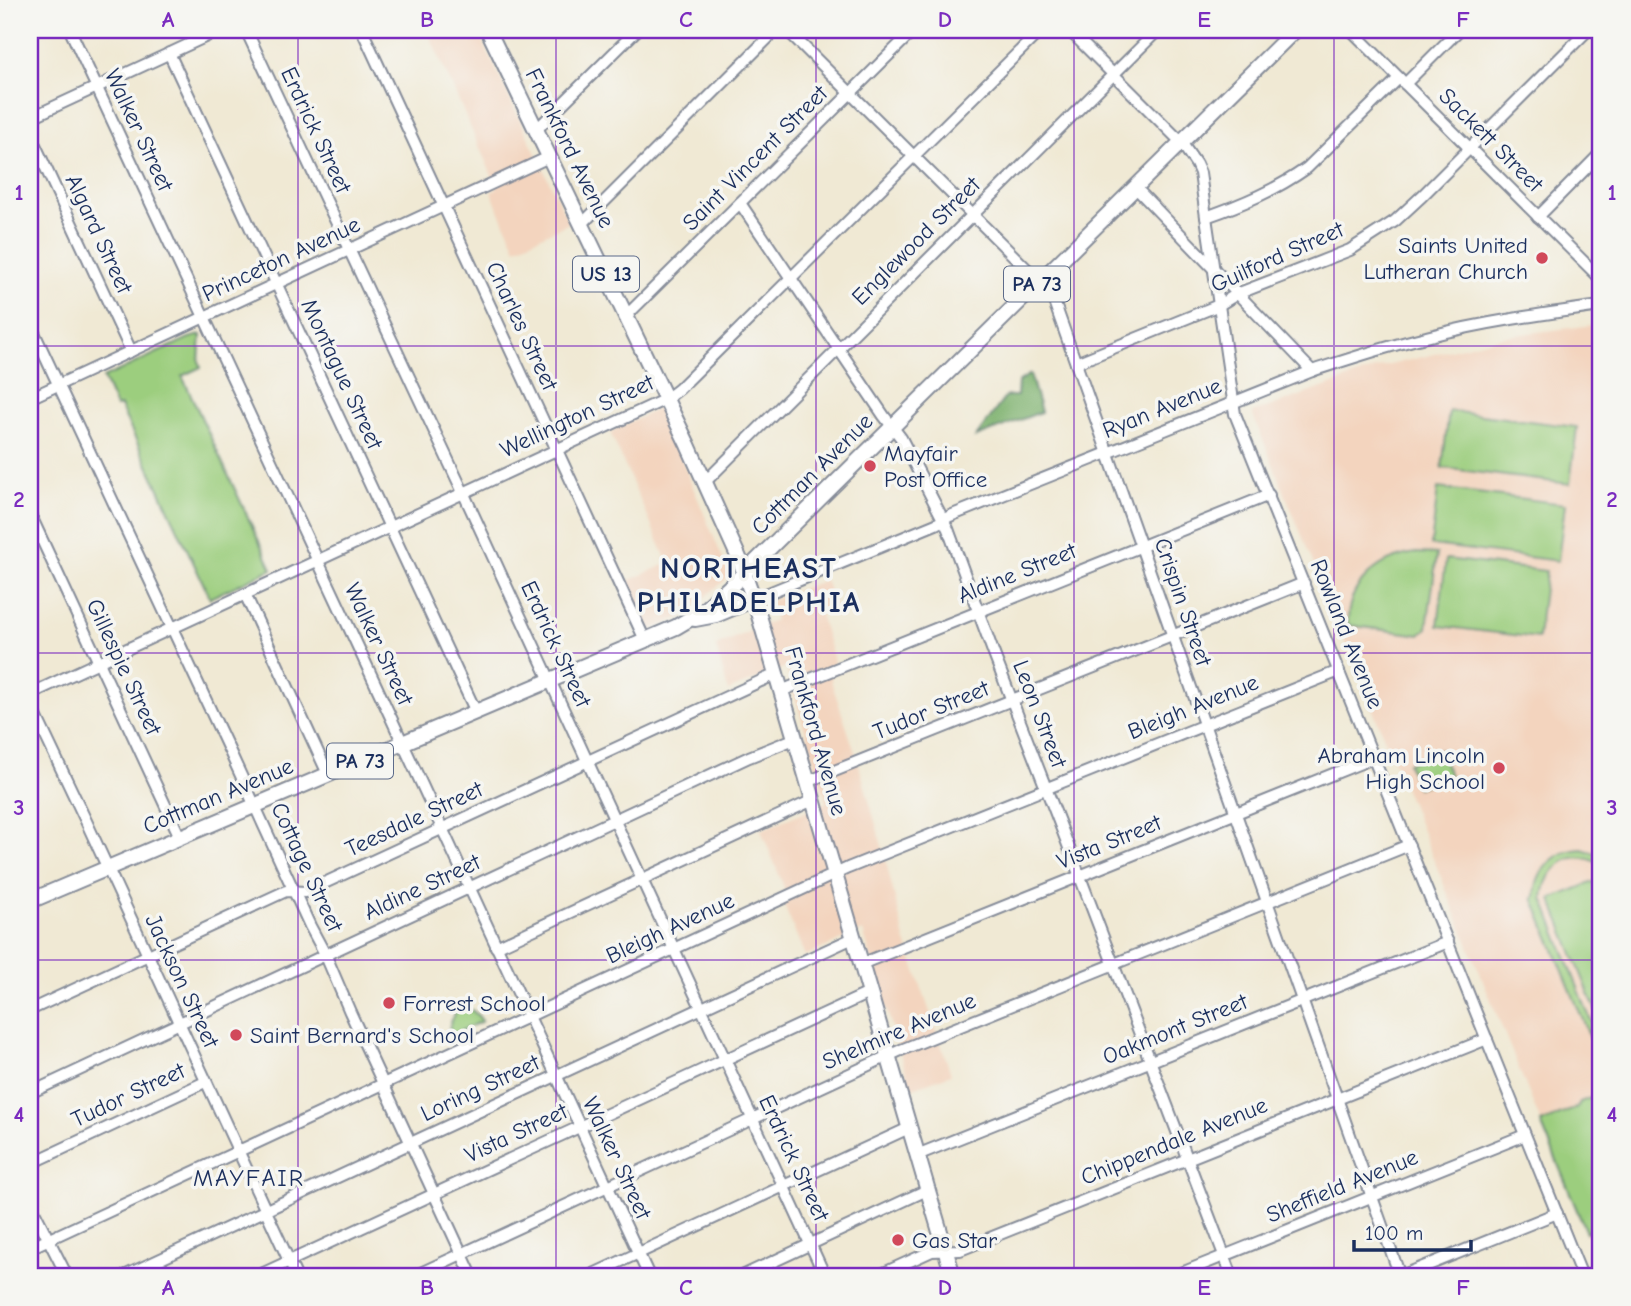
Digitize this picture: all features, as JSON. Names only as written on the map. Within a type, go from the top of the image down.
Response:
[{"type":"main road","name":"Cottman Avenue","points":[[31,897],[255,806],[690,620],[710,606],[1295,30]]},
{"type":"main road","name":"Frankford Avenue","points":[[491,31],[666,398],[744,572],[953,1276]]},
{"type":"main road","points":[[690,620],[716,615],[754,599]]},
{"type":"street","name":"Walker Street","points":[[70,30],[649,1276]]},
{"type":"street","points":[[30,118],[220,30]]},
{"type":"street","name":"Erdrick Street","points":[[246,30],[825,1276]]},
{"type":"street","name":"Charles Street","points":[[362,30],[645,640]]},
{"type":"street","points":[[537,130],[637,30]]},
{"type":"street","points":[[582,224],[776,30]]},
{"type":"street","name":"Crispin Street","points":[[787,30],[1051,293],[1400,1276]]},
{"type":"street","name":"Saint Vincent Street","points":[[626,316],[914,30]]},
{"type":"street","name":"Wellington Street","points":[[30,694],[666,398],[679,389],[1041,30]]},
{"type":"street","name":"Rowland Avenue","points":[[1069,30],[1181,142],[1196,164],[1235,414],[1582,1276]]},
{"type":"street","name":"Englewood Street","points":[[705,482],[1158,30]]},
{"type":"street","name":"Sackett Street","points":[[1351,30],[1601,279]]},
{"type":"street","points":[[1206,217],[1262,195],[1307,168],[1459,30]]},
{"type":"street","name":"Guilford Street","points":[[1076,363],[1350,250],[1395,221],[1588,30]]},
{"type":"street","name":"Montague Street","points":[[169,53],[476,712]]},
{"type":"street","name":"Algard Street","points":[[30,134],[131,351]]},
{"type":"street","points":[[1538,217],[1601,153]]},
{"type":"street","name":"Princeton Avenue","points":[[30,398],[549,157]]},
{"type":"street","points":[[1135,187],[1312,371]]},
{"type":"street","name":"Leon Street","points":[[740,203],[901,438],[944,520],[1233,1276]]},
{"type":"street","name":"Ryan Avenue","points":[[754,599],[1108,452],[1312,371],[1425,337],[1519,318],[1601,306]]},
{"type":"street","name":"Cottage Street","points":[[30,324],[326,956],[472,1276]]},
{"type":"street","name":"Aldine Street","points":[[781,691],[1269,495]]},
{"type":"street","name":"Gillespie Street","points":[[30,514],[180,837]]},
{"type":"street","name":"Tudor Street","points":[[807,782],[1304,583]]},
{"type":"street","points":[[245,594],[328,774]]},
{"type":"street","name":"Bleigh Avenue","points":[[30,1248],[835,874],[1339,671]]},
{"type":"street","name":"Teesdale Street","points":[[30,1010],[286,891],[305,892],[776,674]]},
{"type":"street","name":"Jackson Street","points":[[30,703],[296,1276]]},
{"type":"street","name":"Aldine Street","points":[[30,1093],[749,757],[794,739]]},
{"type":"street","name":"Vista Street","points":[[861,964],[1373,758]]},
{"type":"street","points":[[496,947],[813,800]]},
{"type":"street","name":"Shelmire Avenue","points":[[414,1276],[888,1056],[1409,845]]},
{"type":"street","name":"Loring Street","points":[[124,1276],[853,938]]},
{"type":"street","name":"Oakmont Street","points":[[917,1155],[1448,942]]},
{"type":"street","name":"Vista Street","points":[[257,1276],[869,993]]},
{"type":"street","name":"Chippendale Avenue","points":[[877,1276],[932,1251],[960,1250],[1487,1039]]},
{"type":"street","name":"Tudor Street","points":[[30,1164],[205,1082]]},
{"type":"street","points":[[589,1276],[909,1128]]},
{"type":"street","name":"Sheffield Avenue","points":[[1174,1276],[1525,1135]]},
{"type":"street","points":[[742,1276],[928,1190]]},
{"type":"street","points":[[30,1203],[66,1276]]},
{"type":"street","points":[[1400,1276],[1557,1213]]},
{"type":"shaded area","points":[[427,30],[477,30],[569,223],[516,248],[491,192],[497,189],[490,171]]},
{"type":"shaded area","name":"Abraham Lincoln High School","points":[[1601,324],[1600,1268],[1252,413],[1378,368],[1507,336]]},
{"type":"shaded area","points":[[660,408],[730,576],[681,617],[648,631],[628,581],[668,563],[610,432]]},
{"type":"shaded area","points":[[825,580],[836,609],[820,614],[834,661],[831,681],[856,755],[905,939],[951,1074],[911,1089],[863,931],[805,956],[785,908],[784,887],[761,830],[827,802],[786,667],[728,691],[716,646],[775,620],[770,601]]},
{"type":"green space","points":[[201,335],[201,367],[182,376],[272,569],[210,598],[120,406],[116,407],[103,378]]},
{"type":"green space","points":[[1030,374],[1041,412],[976,437],[1006,396],[1017,396],[1018,382]]},
{"type":"green space","points":[[1449,411],[1577,427],[1570,484],[1442,468]]},
{"type":"green space","points":[[1438,488],[1565,504],[1558,561],[1431,545]]},
{"type":"green space","points":[[1416,553],[1437,554],[1427,628],[1420,635],[1348,625],[1353,597],[1367,576],[1389,561]]},
{"type":"green space","points":[[1446,559],[1546,571],[1538,638],[1438,626]]},
{"type":"green space","points":[[1440,750],[1450,776],[1417,788],[1408,763]]},
{"type":"green space","points":[[1582,849],[1601,855],[1601,865],[1580,858],[1562,863],[1549,877],[1543,898],[1590,1018],[1601,1032],[1601,1040],[1591,1040],[1533,898],[1539,878],[1548,863],[1563,853]]},
{"type":"green space","points":[[1601,879],[1601,1017],[1599,1018],[1551,899]]},
{"type":"green space","points":[[459,1007],[472,1011],[482,1021],[450,1036],[451,1020]]},
{"type":"green space","points":[[1601,1094],[1601,1224],[1586,1232],[1541,1123]]},
{"type":"place","name":"Saints United Lutheran Church","points":[[1542,258]]},
{"type":"place","name":"Mayfair Post Office","points":[[870,466]]},
{"type":"place","name":"Abraham Lincoln High School","points":[[1499,768]]},
{"type":"place","name":"Forrest School","points":[[389,1003]]},
{"type":"place","name":"Saint Bernard's School","points":[[236,1035]]},
{"type":"place","name":"Gas Star","points":[[898,1240]]},
{"type":"district","name":"NORTHEAST PHILADELPHIA","points":[[749,585]]},
{"type":"district","name":"MAYFAIR","points":[[249,1178]]}]
